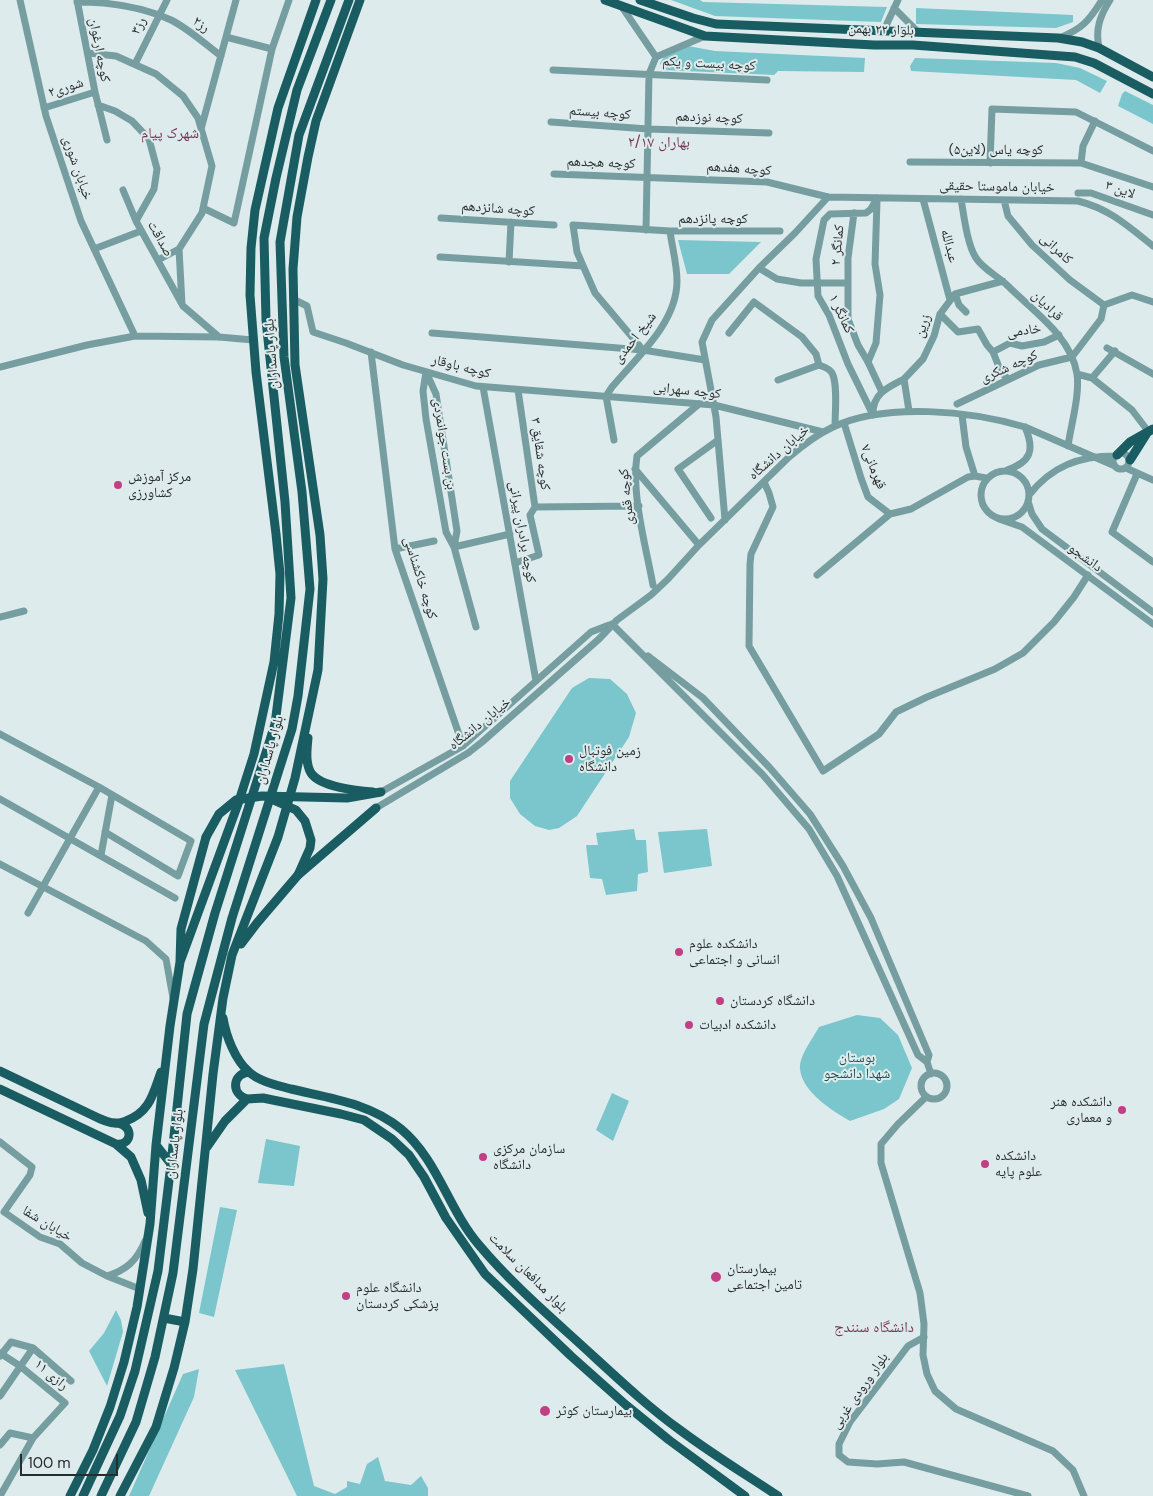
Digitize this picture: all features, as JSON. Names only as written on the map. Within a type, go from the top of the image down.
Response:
[{"type":"main road","points":[[180,962],[238,804],[254,754],[274,662],[279,614],[280,574],[257,381],[250,273],[255,210],[278,108],[316,0]]},
{"type":"main road","name":"بلوار پاسداران","points":[[84,1493],[120,1416],[135,1371],[158,1272],[187,1014],[215,913],[275,724],[291,598],[285,502],[266,320],[264,238],[297,90],[331,0]]},
{"type":"main road","name":"بلوار پاسداران","points":[[101,1496],[136,1422],[155,1357],[173,1273],[204,1024],[232,918],[292,729],[298,696],[310,589],[302,492],[284,357],[280,242],[299,135],[349,0]]},
{"type":"main road","points":[[120,1496],[156,1427],[174,1368],[185,1322],[193,1269],[221,1011],[232,956],[278,837],[295,778],[318,670],[323,578],[320,535],[295,366],[293,269],[297,217],[316,121],[360,0]]},
{"type":"main road","name":"بلوار ۲۲ بهمن","points":[[605,0],[704,36],[913,45],[1067,56],[1094,63],[1153,94]]},
{"type":"main road","name":"بلوار ۲۲ بهمن","points":[[640,0],[716,24],[1058,38],[1082,42],[1099,48],[1153,77]]},
{"type":"main road","points":[[278,108],[297,90]]},
{"type":"main road","points":[[253,229],[264,270]]},
{"type":"main road","points":[[1116,455],[1130,442],[1150,430]]},
{"type":"main road","points":[[1128,464],[1150,430]]},
{"type":"main road","points":[[266,697],[278,698]]},
{"type":"main road","points":[[310,709],[307,760],[311,774],[324,782],[346,789],[381,792]]},
{"type":"main road","points":[[70,1496],[110,1408],[124,1362],[140,1289],[150,1224],[156,1145],[170,1026],[180,962],[181,929],[206,837],[218,814],[236,800],[262,796],[347,798],[381,792]]},
{"type":"main road","points":[[262,796],[296,810],[305,821],[311,840],[310,848],[298,875]]},
{"type":"main road","points":[[216,978],[257,923],[298,875],[376,808]]},
{"type":"main road","name":"بلوار مدافعان سلامت","points":[[221,1011],[226,1036],[249,1072],[268,1083],[369,1109],[400,1128],[420,1147],[456,1210],[478,1243],[534,1302],[635,1394],[680,1430],[778,1496]]},
{"type":"main road","points":[[118,1123],[138,1116],[151,1100],[167,1058]]},
{"type":"main road","points":[[0,1071],[106,1121],[124,1124],[130,1132],[129,1138],[126,1142],[116,1144]]},
{"type":"main road","points":[[206,1149],[225,1121],[247,1099],[239,1095],[235,1087],[241,1075],[249,1072]]},
{"type":"main road","points":[[0,1089],[116,1144],[131,1157],[141,1180],[150,1224]]},
{"type":"main road","name":"بلوار مدافعان سلامت","points":[[247,1099],[263,1098],[364,1120],[392,1139],[409,1155],[424,1177],[446,1218],[486,1274],[571,1356],[626,1405],[669,1440],[745,1496]]},
{"type":"main road","points":[[156,1145],[171,1164]]},
{"type":"main road","points":[[164,1318],[185,1322]]},
{"type":"main road","points":[[84,1493],[85,1465]]},
{"type":"street","name":"خیابان شوری","points":[[20,0],[44,108],[81,221],[135,336]]},
{"type":"street","name":"رز۳","points":[[135,64],[167,0]]},
{"type":"street","points":[[201,129],[235,3],[227,0]]},
{"type":"street","points":[[203,208],[234,223],[272,49],[289,0]]},
{"type":"street","points":[[884,30],[898,0]]},
{"type":"street","points":[[1099,48],[1097,27],[1102,0]]},
{"type":"street","points":[[1058,38],[1077,31],[1110,0]]},
{"type":"street","name":"رز۲","points":[[77,1],[98,2],[159,16],[172,21],[196,36],[221,56]]},
{"type":"street","name":"کوچه ارغوان","points":[[77,1],[95,92],[107,140]]},
{"type":"street","points":[[622,7],[656,57]]},
{"type":"street","points":[[894,8],[918,31]]},
{"type":"street","points":[[643,350],[596,293],[577,252],[573,226],[646,230],[649,74],[656,57],[704,36]]},
{"type":"street","points":[[226,38],[272,49]]},
{"type":"street","points":[[88,53],[116,56],[156,74],[183,96],[198,118],[212,166],[202,213],[179,249],[158,260]]},
{"type":"street","name":"کوچه بیست و یکم","points":[[553,70],[767,80]]},
{"type":"street","name":"شوری۲","points":[[44,108],[95,92]]},
{"type":"street","name":"صداقت","points":[[98,105],[115,111],[132,121],[149,139],[157,169],[154,189],[136,221],[183,306],[219,337]]},
{"type":"street","points":[[990,163],[992,109],[1076,112],[1153,151]]},
{"type":"street","points":[[1081,163],[1083,146],[1095,121]]},
{"type":"street","name":"کوچه بیستم","points":[[551,122],[648,129]]},
{"type":"street","name":"کوچه نوزدهم","points":[[648,129],[769,133]]},
{"type":"street","name":"کوچه یاس (لاین۵)","points":[[910,162],[1081,163],[1153,187]]},
{"type":"street","name":"کوچه هجدهم","points":[[554,174],[647,177]]},
{"type":"street","name":"کوچه هفدهم","points":[[647,177],[767,182],[828,197]]},
{"type":"street","points":[[123,190],[136,221]]},
{"type":"street","name":"لاین ۳","points":[[1078,193],[1091,193],[1153,215]]},
{"type":"street","points":[[725,520],[714,405],[702,342],[712,320],[758,268],[795,233],[828,197]]},
{"type":"street","name":"خیابان ماموستا حقیقی","points":[[828,197],[1078,201],[1096,206],[1112,215],[1153,246]]},
{"type":"street","points":[[868,362],[876,343],[880,295],[875,264],[877,198]]},
{"type":"street","name":"کمانگر ۱","points":[[873,415],[848,364],[830,315],[818,296],[816,259],[824,220],[830,214],[866,213],[871,209],[877,198]]},
{"type":"street","name":"عبدالله","points":[[923,199],[952,297],[966,312]]},
{"type":"street","name":"قرادیان","points":[[960,199],[972,249],[983,266],[1003,281],[1059,335],[1072,358],[1077,374],[1077,391],[1068,446]]},
{"type":"street","name":"کامرانی","points":[[1004,200],[1008,216],[1032,245],[1070,280],[1104,305]]},
{"type":"street","name":"کمانگر ۲","points":[[854,213],[848,258],[848,319],[858,345],[882,392]]},
{"type":"street","name":"کوچه شانزدهم","points":[[441,218],[554,225]]},
{"type":"street","points":[[509,262],[511,222]]},
{"type":"street","name":"کوچه پانزدهم","points":[[646,230],[780,232]]},
{"type":"street","points":[[94,249],[141,231]]},
{"type":"street","name":"شیخ احمدی","points":[[606,396],[664,325],[674,304],[677,281],[670,231]]},
{"type":"street","points":[[179,249],[183,306]]},
{"type":"street","points":[[440,257],[583,266]]},
{"type":"street","points":[[758,268],[777,279],[801,283],[848,283]]},
{"type":"street","points":[[952,297],[1003,281]]},
{"type":"street","points":[[1072,358],[1101,319],[1104,305],[1132,295],[1153,302]]},
{"type":"street","name":"زرین","points":[[882,392],[904,379],[923,359],[934,336],[940,314],[952,297]]},
{"type":"street","name":"کوچه باوقار","points":[[293,299],[308,306],[313,332],[426,372],[483,387],[606,396]]},
{"type":"street","points":[[729,333],[754,302],[802,337],[816,354],[819,366]]},
{"type":"street","points":[[940,314],[958,332],[978,329],[993,352],[1001,372],[1008,379]]},
{"type":"street","points":[[432,333],[643,350],[705,360]]},
{"type":"street","name":"خادمی","points":[[993,352],[1010,343],[1022,346],[1044,342],[1059,335]]},
{"type":"street","points":[[0,367],[87,345],[135,336],[219,337],[253,340]]},
{"type":"street","points":[[1107,348],[1153,374]]},
{"type":"street","points":[[1092,378],[1115,351]]},
{"type":"street","name":"کوچه خاکشناسی","points":[[371,352],[394,549],[463,746]]},
{"type":"street","name":"کوچه شکری","points":[[957,404],[1039,365],[1072,358]]},
{"type":"street","points":[[778,380],[819,366],[826,367],[832,373],[835,382],[835,426]]},
{"type":"street","name":"بن بست جوانمردی","points":[[426,372],[423,391],[426,418],[446,532],[454,547],[476,628]]},
{"type":"street","name":"بن بست جوانمردی","points":[[426,372],[436,394],[457,531],[454,547]]},
{"type":"street","points":[[1077,374],[1092,378],[1132,410],[1150,430]]},
{"type":"street","points":[[904,379],[909,411]]},
{"type":"street","name":"کوچه برادران پیرانی","points":[[483,387],[536,681]]},
{"type":"street","name":"کوچه شقایق ۳","points":[[518,390],[535,507],[639,506]]},
{"type":"street","points":[[873,415],[873,404],[882,392]]},
{"type":"street","points":[[606,396],[614,440]]},
{"type":"street","name":"کوچه سهرابی","points":[[606,396],[714,405],[823,432]]},
{"type":"street","name":"کوچه قمری","points":[[653,585],[639,506],[635,468],[636,456],[699,404]]},
{"type":"street","name":"خیابان دانشگاه","points":[[376,808],[468,753],[599,638],[612,624],[651,595],[803,445],[835,426],[860,417],[873,415],[909,411],[940,411],[1026,427],[1115,466]]},
{"type":"street","points":[[962,415],[966,447],[975,476]]},
{"type":"street","name":"قهرمانی۷","points":[[844,423],[868,497],[890,514]]},
{"type":"street","points":[[1026,427],[1031,448],[1028,458],[1020,466],[992,473],[986,478],[982,486],[980,494],[985,510],[999,519],[1007,519],[1020,514],[1043,479],[1054,470],[1094,457]]},
{"type":"street","points":[[711,518],[678,469],[718,440]]},
{"type":"street","points":[[1128,464],[1118,469],[1113,462],[1116,455],[1125,454],[1128,464],[1137,474],[1153,480]]},
{"type":"street","name":"خیابان دانشگاه","points":[[1094,457],[1116,455]]},
{"type":"street","points":[[635,468],[700,545]]},
{"type":"street","points":[[1007,470],[1014,472],[1025,481],[1029,498]]},
{"type":"street","points":[[1137,474],[1112,532],[1153,562]]},
{"type":"street","points":[[817,575],[890,514],[911,509],[968,477],[986,478]]},
{"type":"street","points":[[764,482],[773,507],[752,554],[750,564],[749,646],[824,771],[879,734],[896,712],[995,669],[1023,653],[1054,622],[1074,598],[1088,575]]},
{"type":"street","name":"دانشجو","points":[[1029,498],[1032,514],[1042,530],[1153,612]]},
{"type":"street","points":[[515,563],[539,555],[530,515],[535,507]]},
{"type":"street","name":"دانشجو","points":[[999,519],[1022,528],[1153,624]]},
{"type":"street","points":[[454,547],[510,534]]},
{"type":"street","points":[[394,549],[434,540]]},
{"type":"street","points":[[0,617],[24,611]]},
{"type":"street","points":[[612,624],[763,776],[809,829],[837,876],[918,1055],[927,1062],[931,1074]]},
{"type":"street","name":"خیابان دانشگاه","points":[[381,792],[463,746],[591,632],[612,624]]},
{"type":"street","points":[[629,642],[703,698],[770,768],[810,814],[843,866],[866,909],[929,1055],[927,1062]]},
{"type":"street","points":[[0,734],[99,787],[191,841],[178,876],[105,832]]},
{"type":"street","points":[[763,776],[770,768]]},
{"type":"street","points":[[28,913],[99,787]]},
{"type":"street","points":[[101,855],[112,795]]},
{"type":"street","points":[[0,799],[175,898]]},
{"type":"street","points":[[0,864],[146,941],[166,959],[174,1003]]},
{"type":"street","points":[[931,1074],[939,1075],[943,1078],[946,1085],[944,1093],[934,1099],[923,1094],[921,1085],[924,1078],[931,1074]]},
{"type":"street","points":[[926,1096],[881,1144],[881,1164],[920,1293],[924,1324],[923,1355],[927,1374],[935,1391],[956,1410],[1053,1451],[1073,1470],[1084,1496]]},
{"type":"street","name":"خیابان شفا","points":[[0,1142],[32,1167],[30,1175],[2,1211],[40,1237],[60,1244],[82,1263],[107,1276],[140,1289]]},
{"type":"street","points":[[107,1276],[120,1272],[132,1263],[140,1252],[148,1234]]},
{"type":"street","name":"بلوار ورودی غربی","points":[[924,1337],[908,1346],[850,1422],[839,1444],[839,1455],[848,1462],[877,1464],[904,1462],[1028,1496]]},
{"type":"street","points":[[0,1354],[11,1342],[33,1348],[71,1382]]},
{"type":"street","points":[[0,1396],[33,1348]]},
{"type":"street","name":"رازی ۱۱","points":[[0,1354],[20,1366],[65,1403],[33,1438]]},
{"type":"street","points":[[0,1445],[10,1433],[33,1438],[0,1496]]},
{"type":"green space","points":[[671,0],[887,7],[881,22],[715,16]]},
{"type":"green space","points":[[916,8],[1073,15],[1073,22],[1056,28],[916,24]]},
{"type":"green space","points":[[688,46],[715,51],[865,58],[864,72],[778,71],[774,75],[663,70],[660,63],[665,56]]},
{"type":"green space","points":[[915,58],[1056,63],[1080,68],[1107,81],[1100,93],[1076,80],[911,71],[910,66]]},
{"type":"green space","points":[[1125,91],[1153,105],[1153,124],[1118,106]]},
{"type":"green space","points":[[678,240],[761,242],[729,274],[687,274]]},
{"type":"green space","name":"زمین فوتبال دانشگاه","points":[[589,678],[610,679],[627,694],[636,713],[629,737],[577,816],[559,828],[549,830],[535,826],[520,814],[510,798],[510,781],[572,688]]},
{"type":"green space","points":[[634,829],[636,840],[646,840],[648,872],[638,874],[637,891],[606,895],[602,879],[590,878],[586,845],[598,845],[596,833]]},
{"type":"green space","points":[[707,829],[712,866],[664,873],[658,832]]},
{"type":"green space","name":"بوستان شهدا دانشجو","points":[[857,1015],[880,1018],[898,1035],[912,1068],[899,1099],[884,1109],[850,1121],[827,1106],[812,1093],[802,1077],[800,1064],[819,1027]]},
{"type":"green space","points":[[612,1093],[629,1101],[613,1141],[596,1130]]},
{"type":"green space","points":[[266,1139],[300,1146],[294,1186],[258,1183]]},
{"type":"green space","points":[[220,1207],[237,1210],[214,1317],[199,1313]]},
{"type":"green space","points":[[116,1310],[121,1320],[123,1332],[107,1386],[89,1351],[104,1333]]},
{"type":"green space","points":[[284,1364],[314,1486],[335,1494],[347,1487],[347,1481],[360,1484],[367,1464],[378,1457],[385,1481],[411,1485],[421,1476],[428,1488],[428,1496],[297,1496],[235,1370]]},
{"type":"green space","points":[[199,1369],[194,1397],[149,1496],[129,1496],[183,1374]]},
{"type":"place","name":"مرکز آموزش کشاورزی","points":[[118,485]]},
{"type":"place","name":"زمین فوتبال دانشگاه","points":[[569,759]]},
{"type":"place","name":"دانشکده علوم انسانی و اجتماعی","points":[[679,952]]},
{"type":"place","name":"دانشگاه کردستان","points":[[720,1001]]},
{"type":"place","name":"دانشکده ادبیات","points":[[689,1025]]},
{"type":"place","name":"دانشکده هنر و معماری","points":[[1122,1110]]},
{"type":"place","name":"سازمان مرکزی دانشگاه","points":[[483,1157]]},
{"type":"place","name":"دانشکده علوم پایه","points":[[985,1164]]},
{"type":"place","name":"بیمارستان تامین اجتماعی","points":[[716,1277]]},
{"type":"place","name":"دانشگاه علوم پزشکی کردستان","points":[[346,1296]]},
{"type":"place","name":"بیمارستان کوثر","points":[[545,1411]]},
{"type":"district","name":"شهرک پیام","points":[[170,134]]},
{"type":"district","name":"۲/۱۷ بهاران","points":[[659,143]]},
{"type":"district","name":"دانشگاه سنندج","points":[[874,1328]]}]
